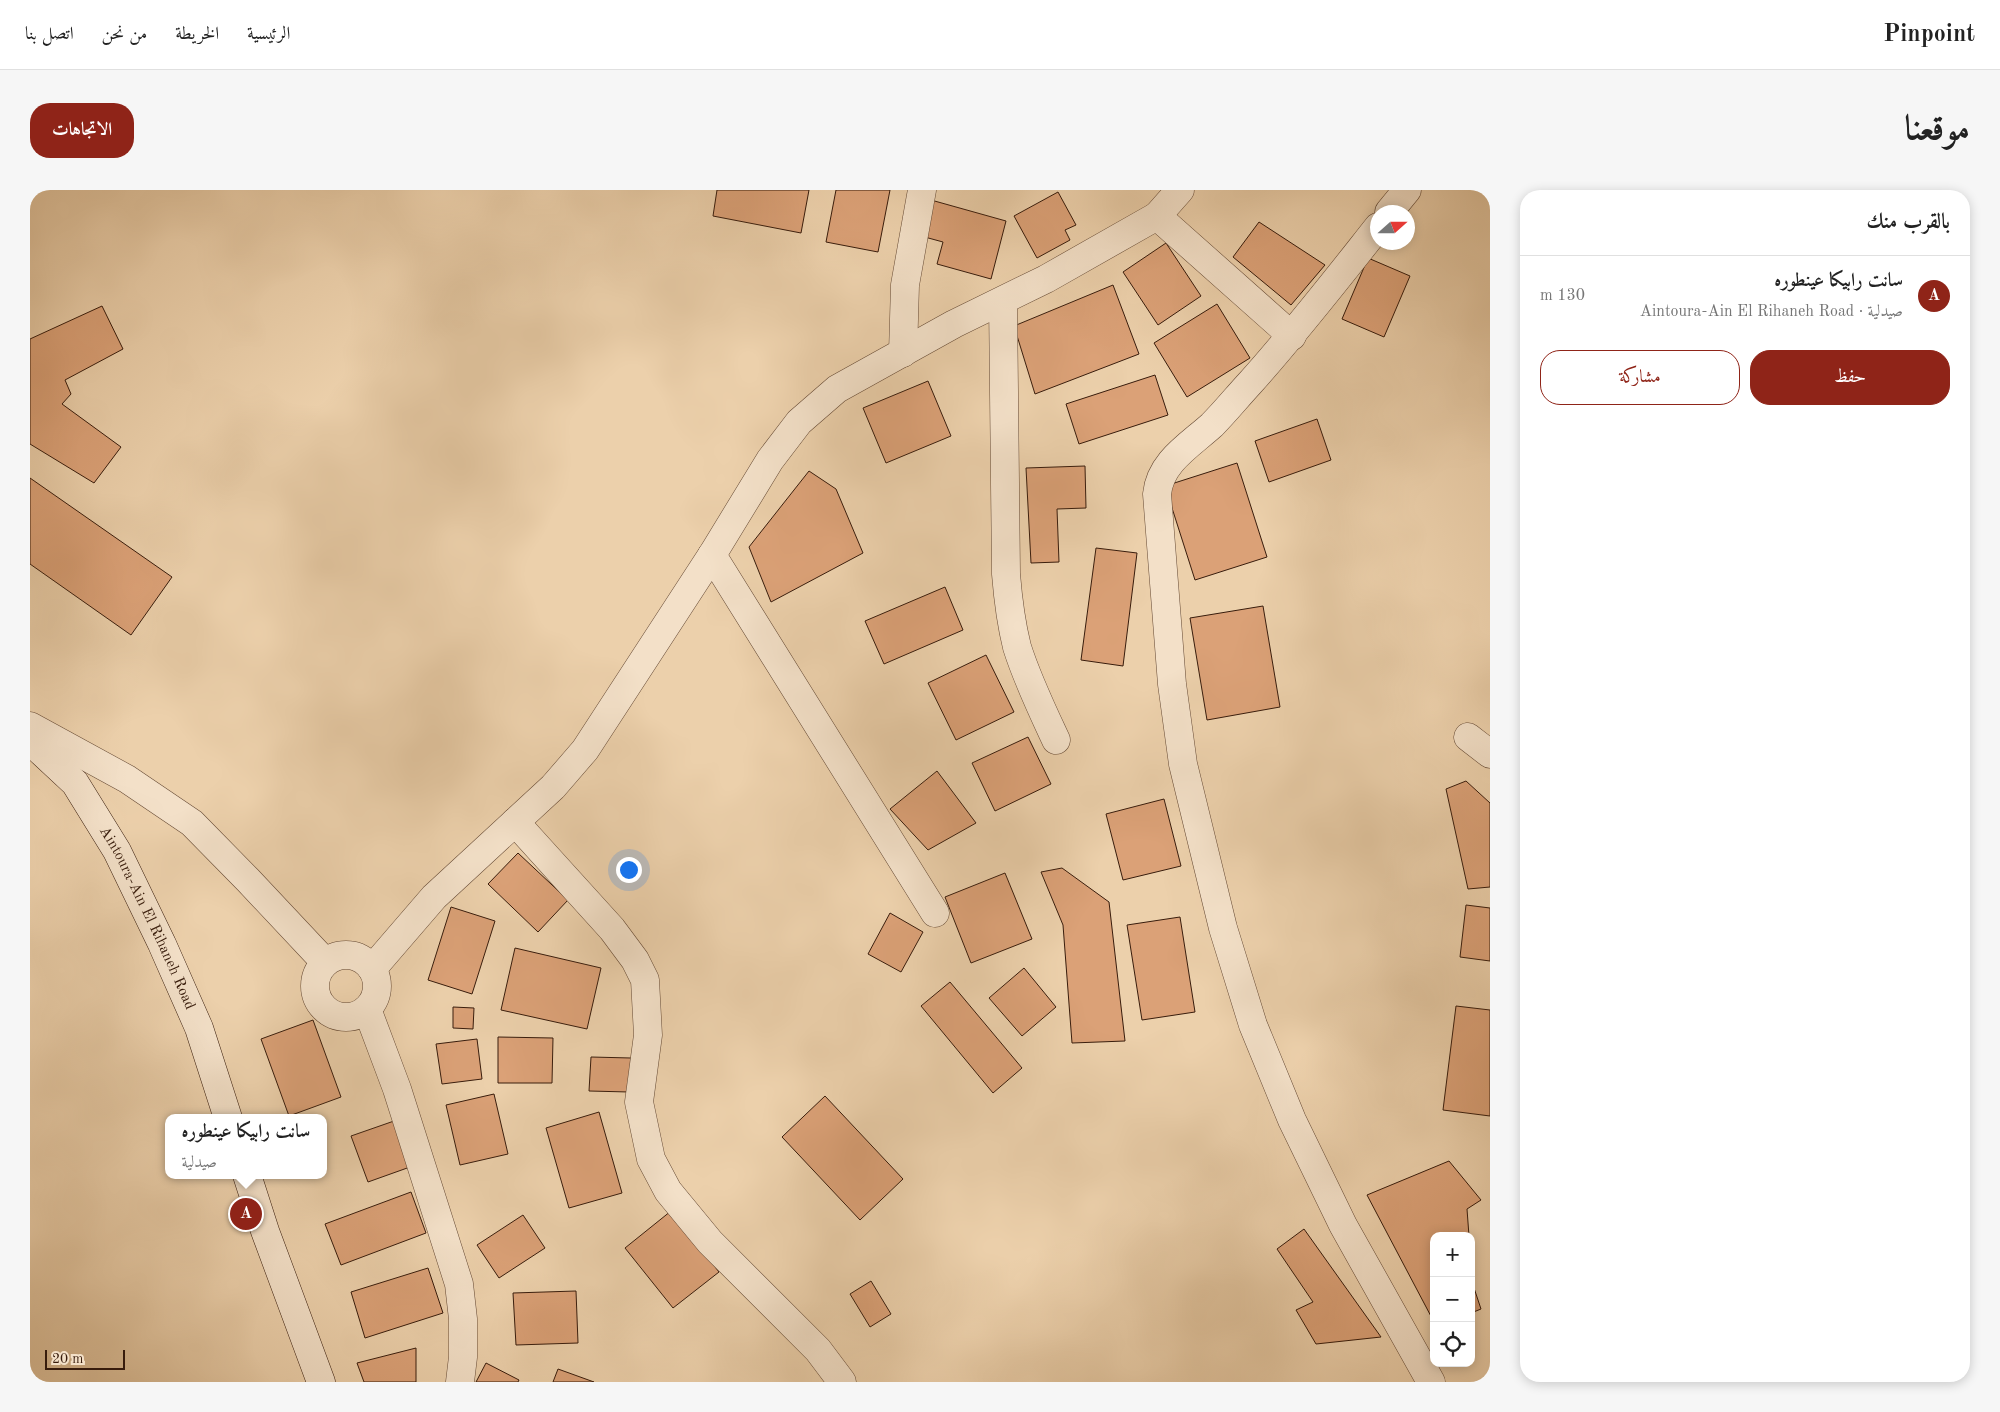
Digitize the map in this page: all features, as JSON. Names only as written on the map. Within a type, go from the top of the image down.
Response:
[{"type":"street","points":[[903,353],[905,285],[922,190]]},
{"type":"street","points":[[372,969],[434,897],[553,787],[585,750],[712,555],[770,460],[800,422],[837,389],[954,324],[1046,279],[1157,216],[1180,190]]},
{"type":"street","points":[[1395,205],[1407,190]]},
{"type":"street","points":[[1157,216],[1292,336]]},
{"type":"street","points":[[1370,237],[1292,336],[1213,424],[1177,455],[1158,482],[1157,494],[1173,693],[1185,774],[1223,928],[1253,1025],[1292,1120],[1343,1225],[1431,1382]]},
{"type":"street","points":[[1002,301],[1008,601],[1018,648],[1033,689],[1056,740]]},
{"type":"street","points":[[712,555],[935,913]]},
{"type":"street","points":[[30,726],[128,778],[192,823],[325,962]]},
{"type":"street","points":[[1468,737],[1490,754]]},
{"type":"street","name":"Aintoura-Ain El Rihaneh Road","points":[[30,741],[75,782],[117,851],[162,944],[199,1028],[227,1114]]},
{"type":"street","points":[[515,822],[612,929],[635,960],[645,980],[648,1035],[639,1102],[651,1159],[668,1191],[710,1242],[818,1350],[842,1382]]},
{"type":"street","points":[[344,954],[356,956],[365,961],[372,969],[376,979],[377,990],[374,1000],[367,1009],[358,1015],[336,1016],[326,1010],[319,1002],[315,987],[318,971],[325,962],[334,956],[344,954]]},
{"type":"street","points":[[367,1009],[397,1089],[459,1284],[463,1318],[463,1357],[460,1382]]},
{"type":"street","points":[[248,1179],[264,1231],[321,1382]]},
{"type":"building","points":[[717,190],[809,190],[801,233],[713,216]]},
{"type":"building","points":[[836,190],[890,190],[878,252],[826,242]]},
{"type":"building","points":[[1058,192],[1076,225],[1065,230],[1070,240],[1037,258],[1014,216]]},
{"type":"building","points":[[931,200],[1006,221],[991,279],[937,264],[943,242],[921,236]]},
{"type":"building","points":[[1259,222],[1325,265],[1291,305],[1233,257]]},
{"type":"building","points":[[1166,243],[1201,296],[1158,325],[1123,272]]},
{"type":"building","points":[[1368,258],[1410,276],[1384,337],[1342,319]]},
{"type":"building","points":[[1113,285],[1139,354],[1035,394],[1014,326]]},
{"type":"building","points":[[1217,304],[1250,358],[1187,397],[1154,343]]},
{"type":"building","points":[[102,306],[123,349],[65,380],[71,394],[62,404],[121,447],[94,483],[30,444],[30,339]]},
{"type":"building","points":[[1155,375],[1168,415],[1079,444],[1066,404]]},
{"type":"building","points":[[928,381],[951,436],[886,463],[863,408]]},
{"type":"building","points":[[1317,419],[1331,460],[1269,482],[1255,441]]},
{"type":"building","points":[[1237,463],[1267,557],[1195,580],[1165,486]]},
{"type":"building","points":[[1085,466],[1086,508],[1057,509],[1059,562],[1031,563],[1026,468]]},
{"type":"building","points":[[809,471],[836,489],[863,553],[771,602],[749,547]]},
{"type":"building","points":[[30,478],[172,577],[131,635],[30,564]]},
{"type":"building","points":[[1096,548],[1137,553],[1123,666],[1081,660]]},
{"type":"building","points":[[945,587],[963,630],[884,664],[865,621]]},
{"type":"building","points":[[1263,606],[1280,707],[1207,720],[1190,618]]},
{"type":"building","points":[[986,655],[1014,712],[956,740],[928,683]]},
{"type":"building","points":[[1028,737],[1051,784],[995,811],[972,763]]},
{"type":"building","points":[[937,771],[976,823],[928,850],[890,809]]},
{"type":"building","points":[[1466,781],[1490,803],[1490,887],[1468,889],[1446,789]]},
{"type":"building","points":[[1164,799],[1181,866],[1123,880],[1106,814]]},
{"type":"building","points":[[518,853],[568,900],[538,932],[488,884]]},
{"type":"building","points":[[1062,868],[1109,902],[1125,1041],[1072,1043],[1063,925],[1041,872]]},
{"type":"building","points":[[1005,873],[1032,939],[971,963],[945,897]]},
{"type":"building","points":[[1466,905],[1490,908],[1490,961],[1460,957]]},
{"type":"building","points":[[451,907],[495,921],[472,994],[428,980]]},
{"type":"building","points":[[890,913],[923,932],[901,972],[868,954]]},
{"type":"building","points":[[1180,917],[1195,1012],[1142,1020],[1127,925]]},
{"type":"building","points":[[515,948],[601,968],[587,1029],[501,1010]]},
{"type":"building","points":[[1024,968],[1056,1007],[1022,1036],[989,998]]},
{"type":"building","points":[[950,982],[1022,1068],[993,1093],[921,1006]]},
{"type":"building","points":[[1456,1006],[1490,1010],[1490,1116],[1443,1110]]},
{"type":"building","points":[[453,1007],[474,1008],[473,1029],[453,1028]]},
{"type":"building","points":[[313,1020],[341,1097],[294,1114],[288,1114],[261,1039]]},
{"type":"building","points":[[498,1037],[553,1038],[552,1083],[498,1083]]},
{"type":"building","points":[[477,1039],[482,1079],[442,1084],[436,1044]]},
{"type":"building","points":[[591,1057],[631,1058],[629,1092],[589,1091]]},
{"type":"building","points":[[494,1094],[508,1154],[460,1165],[446,1105]]},
{"type":"building","points":[[825,1096],[903,1179],[860,1220],[782,1137]]},
{"type":"building","points":[[599,1112],[622,1193],[569,1208],[546,1128]]},
{"type":"building","points":[[394,1121],[410,1167],[368,1182],[351,1136]]},
{"type":"building","points":[[1449,1161],[1481,1200],[1467,1209],[1469,1232],[1430,1232],[1430,1314],[1367,1195]]},
{"type":"building","points":[[411,1192],[426,1233],[341,1265],[325,1224]]},
{"type":"building","points":[[671,1211],[719,1272],[673,1308],[625,1248]]},
{"type":"building","points":[[523,1215],[545,1248],[499,1278],[477,1245]]},
{"type":"building","points":[[1304,1229],[1381,1337],[1316,1344],[1296,1310],[1313,1302],[1277,1249]]},
{"type":"building","points":[[428,1268],[443,1313],[365,1338],[351,1292]]},
{"type":"building","points":[[871,1281],[891,1314],[870,1327],[850,1294]]},
{"type":"building","points":[[576,1291],[578,1343],[516,1345],[513,1293]]},
{"type":"building","points":[[1475,1291],[1481,1309],[1475,1311]]},
{"type":"building","points":[[416,1348],[416,1382],[364,1382],[357,1363]]},
{"type":"building","points":[[486,1363],[519,1380],[518,1382],[476,1382]]},
{"type":"building","points":[[558,1369],[594,1382],[553,1382]]},
{"type":"place","name":"سانت رابيكا عينطوره","points":[[246,1214]]}]
